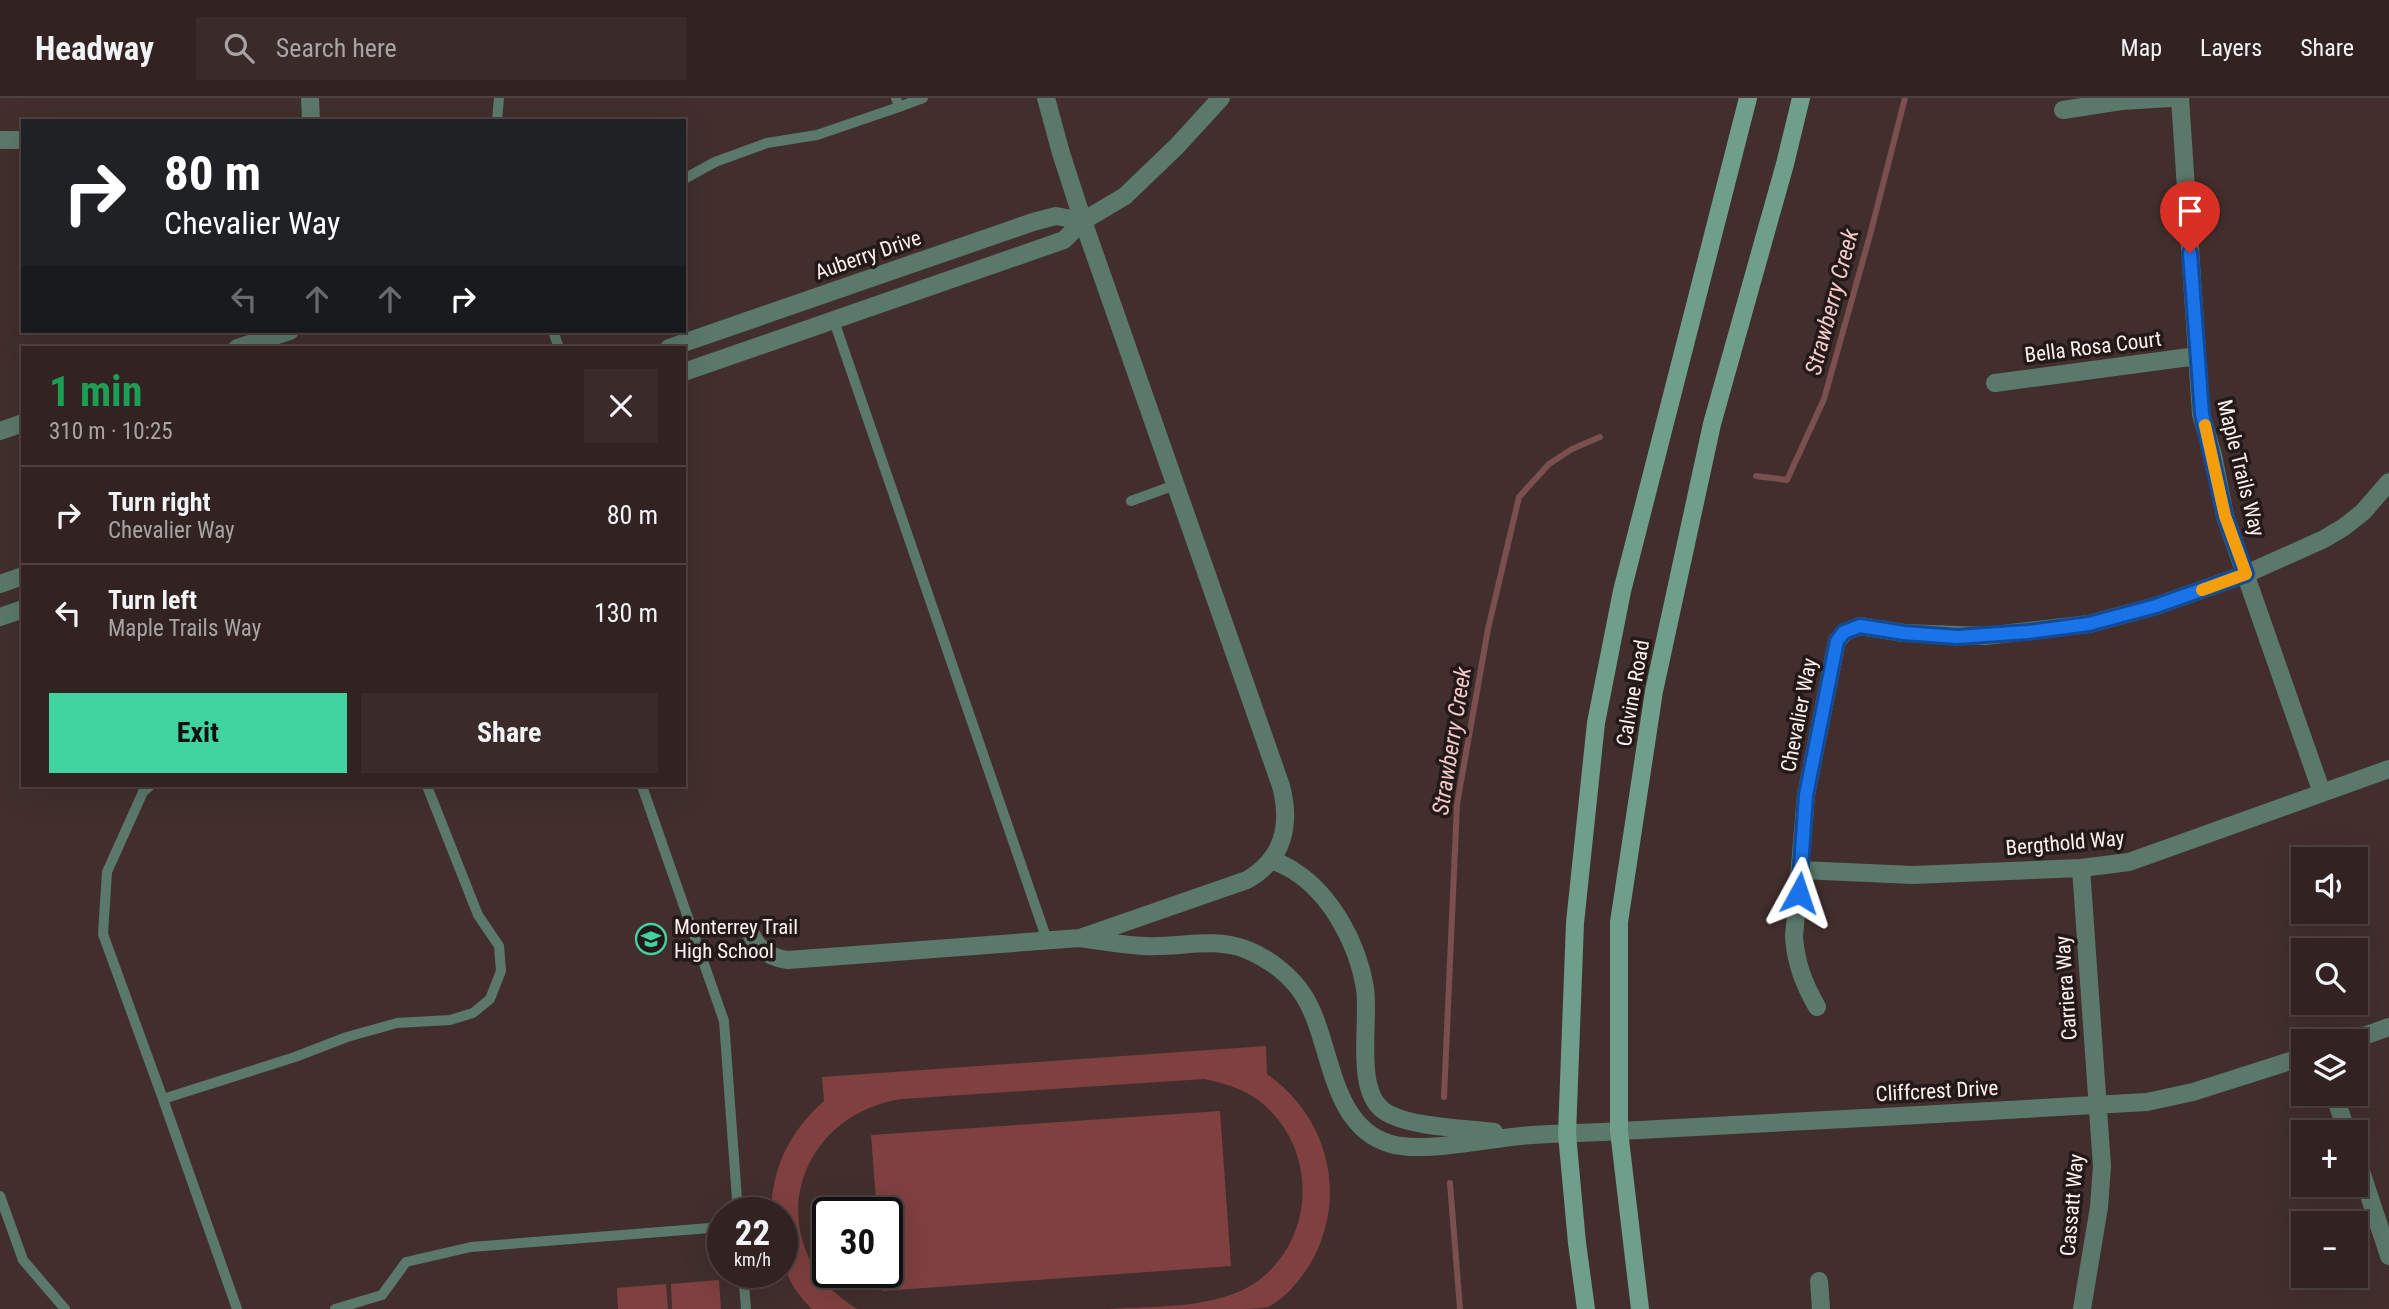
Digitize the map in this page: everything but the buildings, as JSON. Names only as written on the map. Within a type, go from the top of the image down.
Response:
[{"type":"main road","name":"Calvine Road","points":[[1586,1309],[1567,1134],[1575,923],[1596,723],[1622,591],[1748,98]]},
{"type":"main road","name":"Calvine Road","points":[[1640,1309],[1619,1131],[1619,922],[1654,691],[1712,424],[1782,177],[1801,98]]},
{"type":"street","points":[[310,98],[311,119]]},
{"type":"street","points":[[1046,98],[1060,153],[1281,786],[1287,812],[1282,840],[1257,874],[1240,883],[1080,938]]},
{"type":"street","points":[[686,371],[1064,240],[1083,221],[1125,196],[1177,146],[1221,98]]},
{"type":"street","points":[[2063,110],[2121,101],[2170,98]]},
{"type":"street","name":"Maple Trails Way","points":[[2180,98],[2202,414],[2225,516],[2322,793]]},
{"type":"street","points":[[0,139],[21,141]]},
{"type":"street","name":"Auberry Drive","points":[[676,346],[1033,222],[1056,216],[1083,221]]},
{"type":"street","points":[[249,346],[282,338]]},
{"type":"street","name":"Bella Rosa Court","points":[[1995,383],[2197,356]]},
{"type":"street","points":[[0,431],[21,425]]},
{"type":"street","points":[[2246,574],[2344,527],[2371,504],[2389,482]]},
{"type":"street","name":"Chevalier Way","points":[[1817,1007],[1800,974],[1794,937],[1806,795],[1837,641],[1844,632],[1860,626],[1957,637],[2050,630],[2089,624],[2156,606],[2246,574]]},
{"type":"street","points":[[0,584],[21,577]]},
{"type":"street","points":[[0,617],[21,610]]},
{"type":"street","name":"Bergthold Way","points":[[1801,870],[1913,875],[2081,868],[2129,862],[2389,769]]},
{"type":"street","points":[[1270,859],[1295,871],[1314,887],[1337,916],[1354,951],[1365,989],[1368,1087],[1372,1098],[1381,1109],[1399,1120],[1525,1136]]},
{"type":"street","name":"Carriera Way","points":[[2081,868],[2098,1105]]},
{"type":"street","points":[[752,936],[756,945],[766,953],[788,960],[1080,938],[1147,947],[1189,943],[1219,944],[1245,950],[1269,962],[1290,978],[1305,998],[1338,1089],[1359,1125],[1374,1137],[1391,1144],[1414,1148],[1525,1136]]},
{"type":"street","points":[[2368,1035],[2389,1027]]},
{"type":"street","name":"Cliffcrest Drive","points":[[1525,1136],[2147,1102],[2193,1092],[2291,1061]]},
{"type":"street","name":"Cassatt Way","points":[[2082,1309],[2099,1207],[2102,1166],[2098,1105]]},
{"type":"street","points":[[2368,1193],[2389,1256]]},
{"type":"street","points":[[1819,1281],[1821,1309]]},
{"type":"lane","points":[[497,119],[499,98]]},
{"type":"lane","points":[[686,178],[715,162],[767,143],[817,135],[897,102],[923,98]]},
{"type":"lane","points":[[834,321],[1047,940]]},
{"type":"lane","points":[[1131,501],[1175,485]]},
{"type":"lane","points":[[149,787],[143,792],[107,872],[103,934],[237,1309]]},
{"type":"lane","points":[[163,1099],[295,1057],[347,1037],[397,1023],[450,1020],[472,1013],[490,999],[501,971],[499,946],[478,915],[427,787]]},
{"type":"lane","points":[[642,787],[724,1021],[737,1197]]},
{"type":"lane","points":[[0,1196],[23,1260],[65,1309]]},
{"type":"lane","points":[[335,1309],[382,1295],[406,1262],[471,1247],[707,1228]]},
{"type":"lane","points":[[744,1288],[746,1309]]},
{"type":"shaded area","points":[[1266,1046],[1267,1074],[1289,1092],[1306,1113],[1319,1137],[1327,1162],[1330,1188],[1328,1214],[1321,1241],[1309,1266],[1296,1283],[1268,1307],[1109,1309],[1185,1305],[1222,1298],[1255,1283],[1275,1265],[1290,1243],[1299,1218],[1303,1193],[1300,1167],[1292,1142],[1278,1119],[1245,1092],[1204,1079],[902,1099],[864,1110],[834,1131],[813,1157],[801,1188],[799,1221],[807,1253],[812,1261],[812,1288],[832,1288],[857,1309],[812,1309],[794,1288],[798,1288],[798,1197],[772,1197],[785,1151],[802,1125],[824,1101],[822,1077]]},
{"type":"shaded area","points":[[1220,1111],[1231,1266],[882,1291],[882,1288],[903,1288],[903,1197],[876,1197],[871,1135]]},
{"type":"shaded area","points":[[707,1281],[707,1288],[720,1288],[721,1309],[672,1309],[671,1284]]},
{"type":"shaded area","points":[[666,1284],[668,1309],[618,1309],[617,1288]]},
{"type":"waterway","name":"Strawberry Creek","points":[[1756,476],[1787,480],[1824,399],[1905,98]]},
{"type":"waterway","name":"Strawberry Creek","points":[[1444,1097],[1457,804],[1488,629],[1519,497],[1549,464],[1572,449],[1600,437]]},
{"type":"waterway","name":"Strawberry Creek","points":[[1450,1183],[1460,1309]]},
{"type":"slow traffic","points":[[2202,590],[2246,574],[2225,516],[2205,425]]},
{"type":"place","name":"Monterrey Trail High School","points":[[651,939]]},
{"type":"route","points":[[1799,893],[1806,795],[1837,641],[1844,632],[1860,626],[1957,637],[2050,630],[2089,624],[2156,606],[2246,574],[2225,516],[2202,414],[2190,253]]}]
